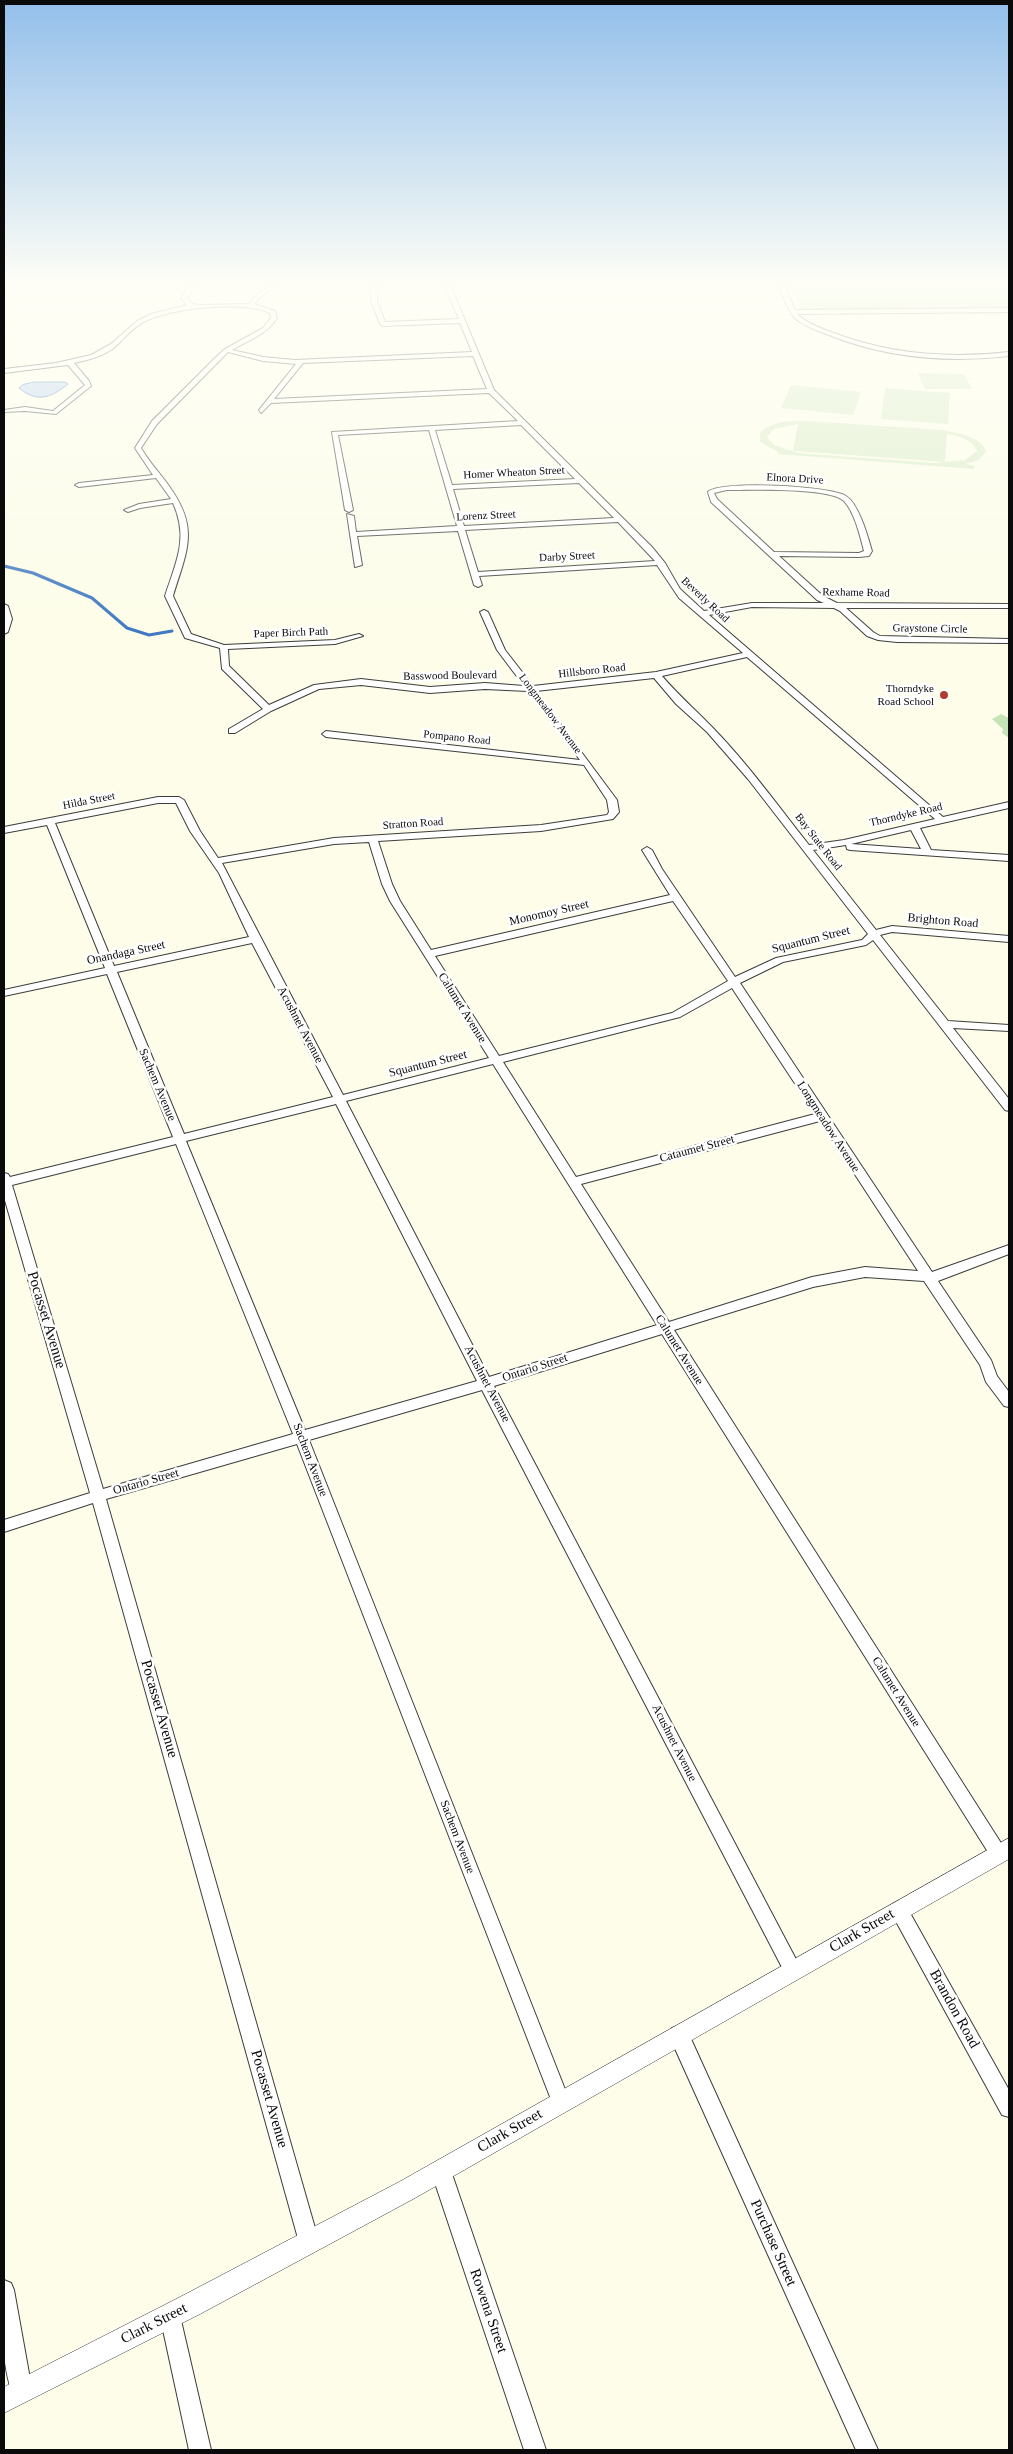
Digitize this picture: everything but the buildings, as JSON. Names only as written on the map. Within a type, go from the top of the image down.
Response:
[{"type":"street","points":[[6,411],[25,409],[54,413],[70,402]]},
{"type":"street","points":[[128,510],[139,506],[174,500],[138,448],[162,415],[175,402]]},
{"type":"street","points":[[261,412],[269,402]]},
{"type":"street","name":"Beverly Road","points":[[502,402],[661,563],[672,585],[702,614],[941,820]]},
{"type":"street","points":[[358,565],[334,433],[523,422]]},
{"type":"street","points":[[431,427],[478,586]]},
{"type":"street","points":[[79,485],[158,476]]},
{"type":"street","name":"Homer Wheaton Street","points":[[448,487],[581,481]]},
{"type":"street","name":"Elnora Drive","points":[[774,554],[859,555],[866,554],[868,551],[850,505],[843,497],[827,492],[810,490],[727,488],[713,490],[710,493],[714,500],[820,598],[832,604]]},
{"type":"street","name":"Paper Birch Path","points":[[174,500],[182,513],[186,540],[169,596],[188,636],[224,647],[335,642],[359,636]]},
{"type":"street","name":"Lorenz Street","points":[[353,534],[620,520]]},
{"type":"street","name":"Darby Street","points":[[475,574],[661,563]]},
{"type":"street","name":"Graystone Circle","points":[[832,604],[843,609],[870,634],[878,638],[897,640],[1009,641]]},
{"type":"street","name":"Rexhame Road","points":[[702,614],[752,605],[1009,606]]},
{"type":"street","points":[[4,606],[8,619],[4,632]]},
{"type":"street","name":"Longmeadow Avenue","points":[[484,612],[501,650],[612,800],[614,812],[611,816]]},
{"type":"street","points":[[224,647],[225,667],[268,709]]},
{"type":"street","points":[[656,675],[748,654]]},
{"type":"street","name":"Hillsboro Road","points":[[530,689],[656,675]]},
{"type":"street","name":"Bay State Road","points":[[656,675],[679,702],[709,729],[730,752],[808,848],[1009,1107]]},
{"type":"street","name":"Basswood Boulevard","points":[[232,731],[268,709],[317,687],[361,682],[430,690],[485,686],[530,689]]},
{"type":"street","name":"Pompano Road","points":[[326,734],[586,763]]},
{"type":"street","name":"Hilda Street","points":[[4,830],[158,800],[179,800]]},
{"type":"street","name":"Acushnet Avenue","points":[[179,800],[195,830],[217,861],[255,939],[340,1100],[391,1202],[793,1970]]},
{"type":"street","name":"Thorndyke Road","points":[[808,848],[844,843],[1009,805]]},
{"type":"street","name":"Stratton Road","points":[[217,861],[321,842],[541,828],[602,820],[611,816]]},
{"type":"street","name":"Sachem Avenue","points":[[50,821],[301,1437],[561,2102]]},
{"type":"street","points":[[914,826],[927,852]]},
{"type":"street","name":"Calumet Avenue","points":[[374,839],[391,892],[428,954],[664,1326],[1004,1851]]},
{"type":"street","points":[[808,848],[866,847],[1009,858]]},
{"type":"street","name":"Longmeadow Avenue","points":[[647,850],[820,1117],[986,1364],[991,1378],[1009,1402]]},
{"type":"street","name":"Monomoy Street","points":[[428,954],[676,897]]},
{"type":"street","name":"Brighton Road","points":[[874,933],[892,929],[1009,938]]},
{"type":"street","name":"Squantum Street","points":[[4,1181],[676,1016],[734,982],[780,960],[866,942],[874,933]]},
{"type":"street","name":"Onandaga Street","points":[[4,993],[255,939]]},
{"type":"street","points":[[943,1024],[1009,1028]]},
{"type":"street","name":"Cataumet Street","points":[[573,1182],[820,1117]]},
{"type":"street","name":"Pocasset Avenue","points":[[4,1181],[98,1496],[309,2242]]},
{"type":"street","name":"Ontario Street","points":[[4,1526],[98,1496],[487,1383],[664,1326],[829,1278],[865,1272],[935,1277],[1009,1249]]},
{"type":"street","name":"Clark Street","points":[[12,2395],[170,2316],[440,2171],[1004,1851]]},
{"type":"street","name":"Brandon Road","points":[[899,1910],[1009,2108]]},
{"type":"street","name":"Purchase Street","points":[[679,2035],[867,2450]]},
{"type":"street","name":"Rowena Street","points":[[440,2171],[535,2450]]},
{"type":"street","points":[[4,2290],[12,2395]]},
{"type":"street","points":[[170,2316],[200,2450]]},
{"type":"green space","points":[[784,402],[858,402],[853,415],[781,408]]},
{"type":"green space","points":[[883,402],[949,402],[948,424],[881,419]]},
{"type":"green space","points":[[808,421],[943,430],[973,439],[979,442],[986,451],[979,460],[966,464],[975,466],[974,469],[777,454],[778,452],[760,442],[760,433],[776,423]],"holes":[[[798,424],[793,451],[945,462],[934,463],[798,453],[774,445],[767,437],[774,429]],[[947,434],[968,441],[977,451],[965,460],[945,462]]]},
{"type":"green space","points":[[1001,714],[1009,718],[1009,738],[1002,733],[1003,729],[992,719]]},
{"type":"waterway","points":[[4,566],[33,573],[92,598],[127,628],[149,635],[172,631]]},
{"type":"place","name":"Thorndyke Road School","points":[[944,695]]}]
